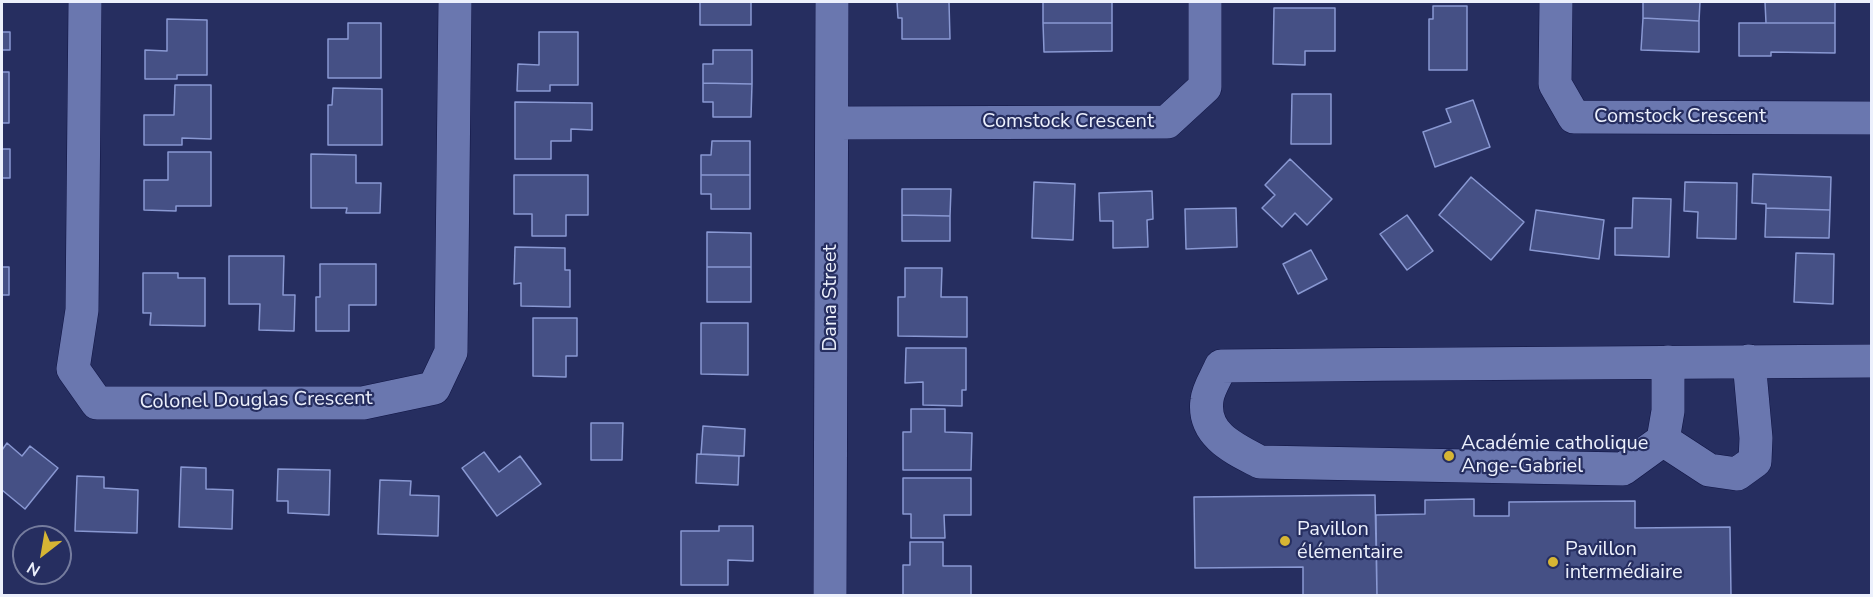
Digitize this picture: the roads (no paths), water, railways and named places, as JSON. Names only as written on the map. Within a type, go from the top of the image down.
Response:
[{"type":"street","name":"Colonel Douglas Crescent","points":[[85,2],[82,310],[73,369],[97,403],[363,403],[434,388],[451,352],[455,2]]},
{"type":"street","name":"Dana Street","points":[[830,596],[832,2]]},
{"type":"street","name":"Comstock Crescent","points":[[832,123],[1167,122],[1205,87],[1205,2]]},
{"type":"street","name":"Comstock Crescent","points":[[1556,2],[1555,84],[1574,117],[1872,118]]},
{"type":"street","points":[[1668,362],[1668,411],[1664,440],[1623,469],[1260,462],[1230,447],[1211,429],[1207,400],[1221,366],[1749,361],[1872,361]]},
{"type":"street","points":[[1664,440],[1709,470],[1737,474],[1755,461],[1756,438],[1749,361]]},
{"type":"place","name":"Académie catholique Ange-Gabriel","points":[[1449,456]]},
{"type":"place","name":"Pavillon élémentaire","points":[[1285,541]]},
{"type":"place","name":"Pavillon intermédiaire","points":[[1553,562]]}]
